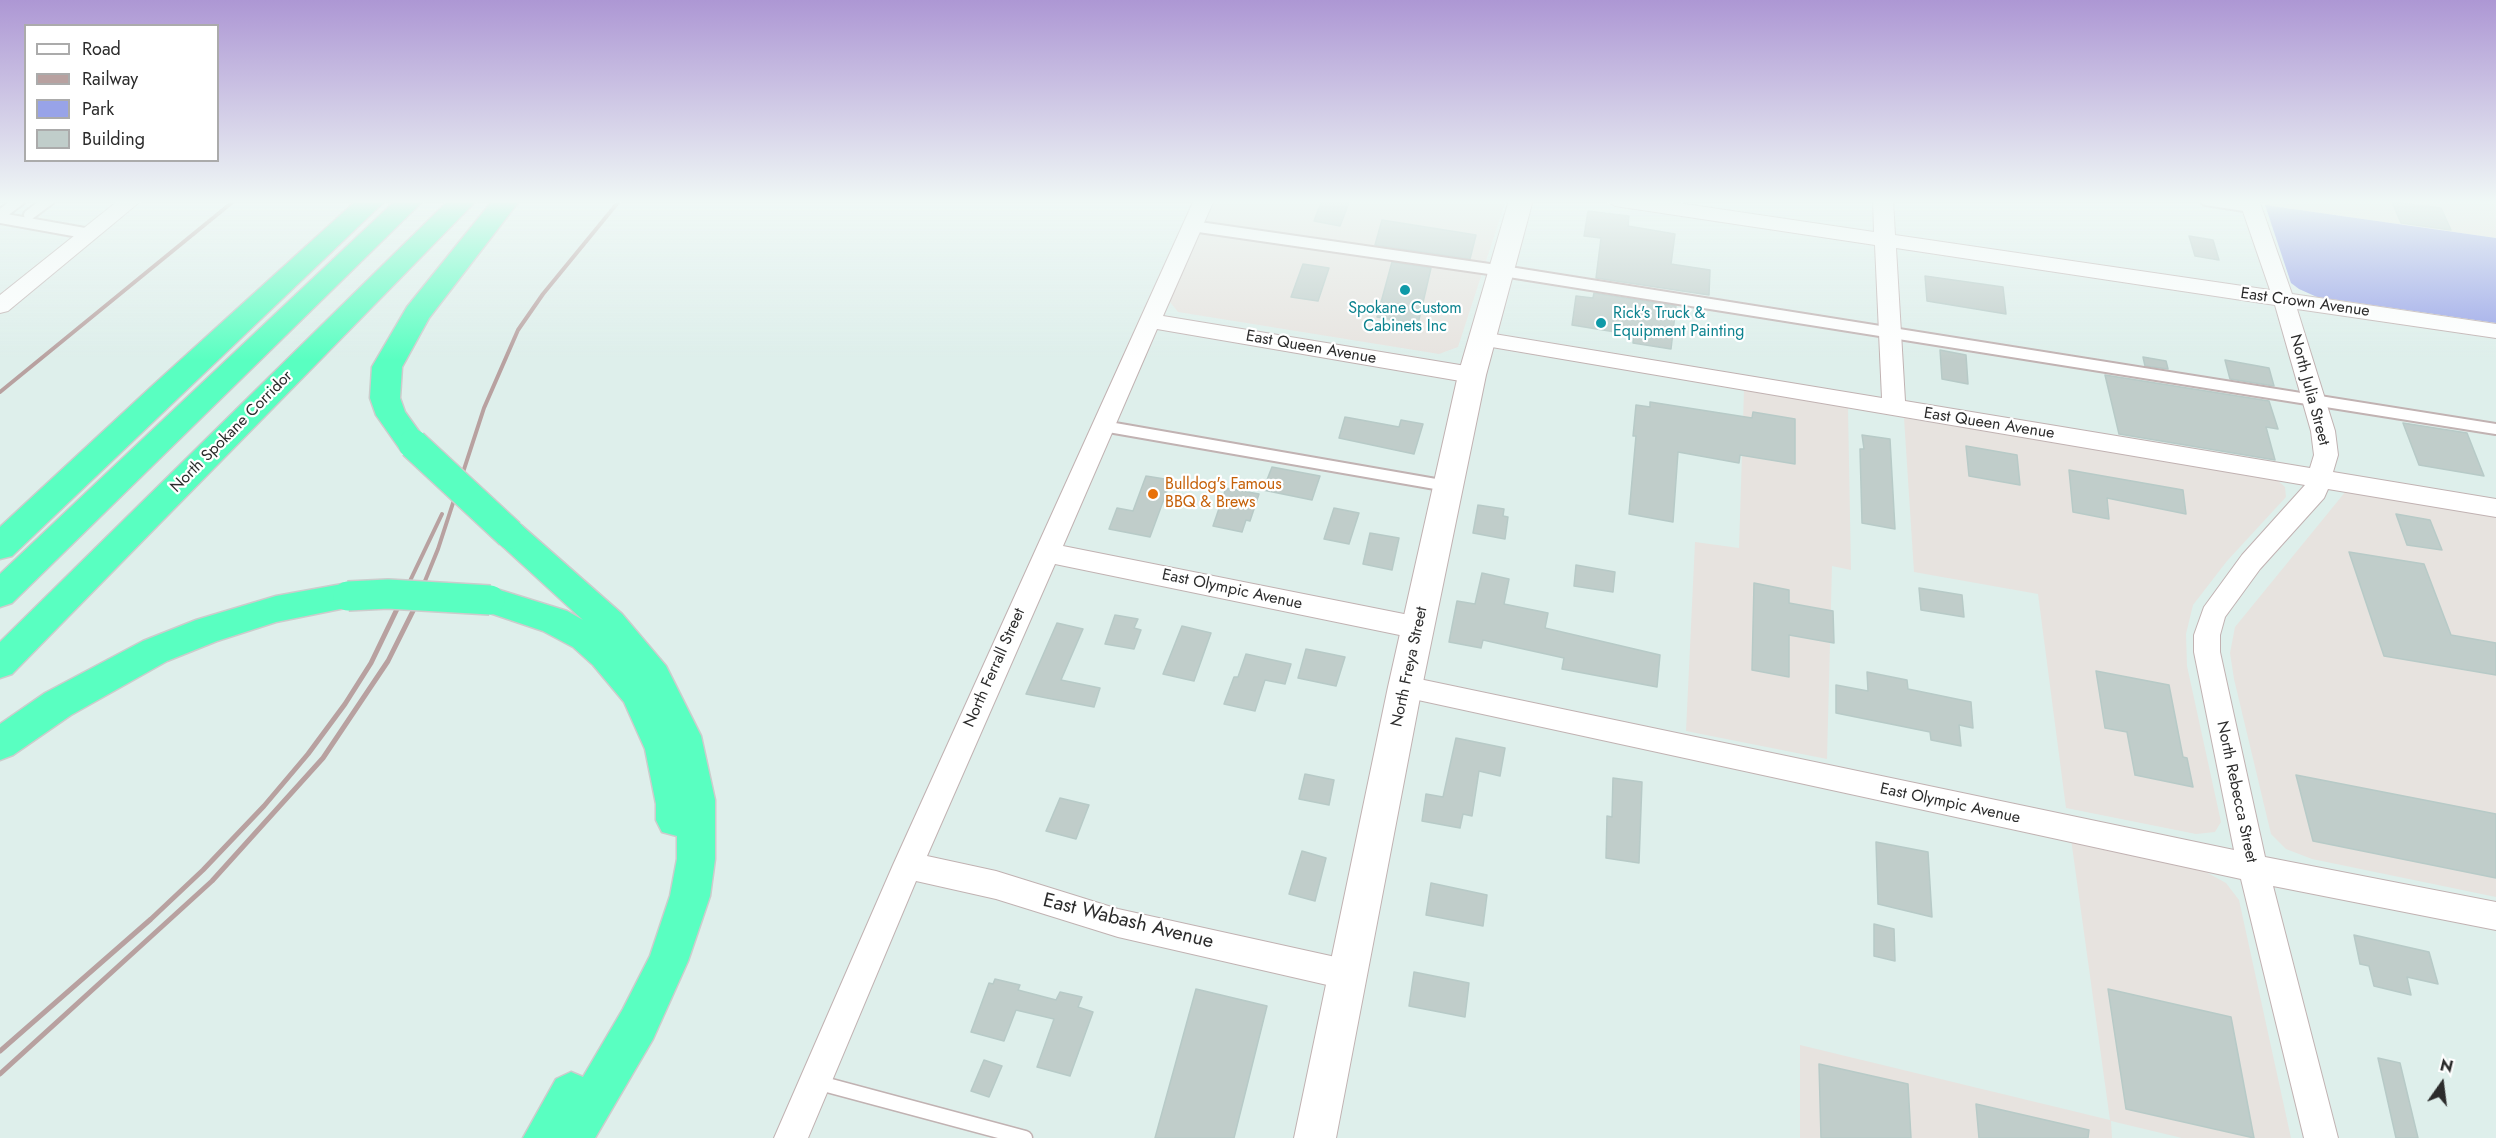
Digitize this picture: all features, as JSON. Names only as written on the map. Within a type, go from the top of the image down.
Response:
[{"type":"highway","points":[[0,547],[315,253]]},
{"type":"highway","points":[[0,594],[356,253]]},
{"type":"highway","name":"North Spokane Corridor","points":[[0,664],[411,253]]},
{"type":"highway","points":[[465,253],[417,314],[387,367],[384,382],[385,398],[391,415],[413,444],[610,624],[654,676],[683,736],[696,800],[696,859],[690,896],[668,960],[638,1024],[571,1138]]},
{"type":"highway","points":[[0,744],[78,692],[155,651],[208,630],[276,609],[348,596],[388,594],[490,600],[555,621],[585,637],[605,655],[638,693],[663,749],[675,804],[675,856],[663,914],[646,961],[611,1027],[545,1138]]},
{"type":"street","points":[[0,306],[66,253]]},
{"type":"street","name":"North Ferrall Street","points":[[791,1138],[908,865],[1180,253]]},
{"type":"street","name":"North Freya Street","points":[[1315,1138],[1405,687],[1472,375],[1508,253]]},
{"type":"street","points":[[1885,253],[1894,408]]},
{"type":"street","name":"East Crown Avenue","points":[[1966,253],[2496,331]]},
{"type":"street","name":"North Julia Street","points":[[2267,253],[2284,300],[2323,431],[2326,455],[2320,479]]},
{"type":"street","name":"East Queen Avenue","points":[[1150,321],[1472,375]]},
{"type":"street","name":"East Queen Avenue","points":[[1482,339],[2496,508]]},
{"type":"street","name":"North Rebecca Street","points":[[2320,479],[2315,492],[2305,506],[2251,562],[2213,614],[2207,635],[2207,652],[2217,708],[2253,868],[2321,1138]]},
{"type":"street","name":"East Olympic Avenue","points":[[1046,552],[1419,628]]},
{"type":"street","name":"East Olympic Avenue","points":[[1405,687],[2253,868],[2496,916]]},
{"type":"street","name":"East Wabash Avenue","points":[[908,865],[996,885],[1118,923],[1349,975]]},
{"type":"lane","points":[[1379,253],[2496,429]]},
{"type":"lane","points":[[1103,426],[1448,486]]},
{"type":"lane","points":[[815,1082],[1025,1138]]},
{"type":"shaded area","points":[[1184,253],[1489,253],[1458,347],[1439,354],[1178,312],[1165,296]]},
{"type":"shaded area","points":[[1744,390],[1848,408],[1851,570],[1832,566],[1827,759],[1686,731],[1695,542],[1739,548]]},
{"type":"shaded area","points":[[1904,418],[2276,479],[2285,487],[2286,497],[2227,561],[2193,605],[2186,634],[2187,666],[2221,822],[2215,832],[2196,834],[2066,808],[2038,594],[1914,572]]},
{"type":"shaded area","points":[[2346,491],[2496,515],[2496,897],[2312,859],[2286,849],[2271,834],[2234,679],[2230,653],[2235,627]]},
{"type":"shaded area","points":[[2071,839],[2204,871],[2226,883],[2239,900],[2291,1138],[2182,1138],[2111,1121],[2112,1138],[1800,1138],[1800,1045],[2110,1120]]},
{"type":"green space","points":[[2281,253],[2496,253],[2496,323],[2317,297],[2291,283]]},
{"type":"building","points":[[1430,253],[1471,253],[1470,259]]},
{"type":"building","points":[[1599,253],[1672,253],[1671,264],[1710,270],[1709,295],[1596,278]]},
{"type":"building","points":[[2194,253],[2217,253],[2219,260],[2195,256]]},
{"type":"building","name":"Spokane Custom Cabinets Inc","points":[[1392,262],[1431,268],[1418,324],[1377,317]]},
{"type":"building","points":[[1303,264],[1329,268],[1318,301],[1291,297]]},
{"type":"building","points":[[1925,276],[2003,287],[2006,314],[1927,301]]},
{"type":"building","points":[[1594,293],[1676,306],[1671,349],[1633,343],[1634,335],[1572,325],[1576,296],[1593,298]]},
{"type":"building","points":[[1940,350],[1966,355],[1968,384],[1942,379]]},
{"type":"building","points":[[2143,357],[2166,361],[2168,369],[2145,366]]},
{"type":"building","points":[[2225,360],[2269,368],[2274,386],[2230,379]]},
{"type":"building","points":[[2105,375],[2269,401],[2278,429],[2266,427],[2275,460],[2119,434]]},
{"type":"building","points":[[1650,402],[1752,418],[1753,412],[1795,419],[1795,464],[1740,455],[1739,463],[1678,452],[1673,522],[1629,514],[1636,436],[1633,436],[1636,405],[1650,407]]},
{"type":"building","points":[[1345,417],[1399,427],[1401,420],[1423,424],[1414,454],[1339,438]]},
{"type":"building","points":[[2403,423],[2467,433],[2484,476],[2419,465]]},
{"type":"building","points":[[1862,435],[1890,439],[1895,529],[1862,523],[1860,449],[1864,449]]},
{"type":"building","points":[[1966,446],[2017,455],[2020,485],[1969,476]]},
{"type":"building","points":[[1272,467],[1320,476],[1312,500],[1263,490]]},
{"type":"building","points":[[2069,470],[2183,490],[2186,514],[2107,498],[2109,519],[2073,512]]},
{"type":"building","name":"Bulldog's Famous BBQ & Brews","points":[[1146,476],[1171,480],[1150,537],[1109,529],[1117,508],[1133,511]]},
{"type":"building","points":[[1226,488],[1259,494],[1250,521],[1246,520],[1242,532],[1213,526]]},
{"type":"building","points":[[1478,505],[1504,509],[1503,516],[1508,517],[1505,539],[1473,533]]},
{"type":"building","points":[[1334,508],[1359,513],[1349,544],[1324,539]]},
{"type":"building","points":[[2396,514],[2430,520],[2442,550],[2407,545]]},
{"type":"building","points":[[1370,533],[1399,538],[1392,570],[1363,564]]},
{"type":"building","points":[[2349,552],[2424,564],[2451,635],[2496,643],[2496,675],[2384,656]]},
{"type":"building","points":[[1576,565],[1615,572],[1613,592],[1574,586]]},
{"type":"building","points":[[1482,573],[1509,579],[1504,604],[1548,613],[1545,628],[1660,655],[1657,687],[1562,669],[1564,658],[1483,640],[1481,648],[1449,642],[1457,601],[1475,604]]},
{"type":"building","points":[[1754,583],[1789,590],[1789,603],[1833,611],[1834,643],[1789,635],[1789,677],[1752,670]]},
{"type":"building","points":[[1919,588],[1962,595],[1964,617],[1921,610]]},
{"type":"building","points":[[1115,615],[1138,619],[1134,628],[1141,630],[1134,649],[1105,644]]},
{"type":"building","points":[[1057,623],[1083,629],[1061,680],[1100,688],[1094,707],[1026,694]]},
{"type":"building","points":[[1182,626],[1211,633],[1194,681],[1163,674]]},
{"type":"building","points":[[1306,649],[1345,657],[1336,686],[1298,678]]},
{"type":"building","points":[[1246,654],[1291,664],[1285,684],[1265,680],[1255,711],[1224,704],[1234,677],[1238,677]]},
{"type":"building","points":[[2096,671],[2169,685],[2183,757],[2187,758],[2193,787],[2135,775],[2127,732],[2105,728]]},
{"type":"building","points":[[1867,672],[1907,680],[1908,689],[1971,702],[1973,728],[1959,725],[1961,746],[1931,740],[1930,732],[1836,713],[1836,685],[1868,691]]},
{"type":"building","points":[[1456,738],[1505,748],[1500,776],[1479,771],[1472,816],[1463,814],[1460,828],[1422,821],[1426,794],[1443,797]]},
{"type":"building","points":[[1305,774],[1334,780],[1329,805],[1299,799]]},
{"type":"building","points":[[2296,775],[2496,814],[2496,878],[2313,841]]},
{"type":"building","points":[[1613,778],[1642,782],[1639,863],[1606,858],[1607,816],[1612,817]]},
{"type":"building","points":[[1060,798],[1089,805],[1076,839],[1046,831]]},
{"type":"building","points":[[1876,842],[1928,852],[1932,917],[1878,904]]},
{"type":"building","points":[[1302,851],[1326,858],[1315,901],[1289,894]]},
{"type":"building","points":[[1431,883],[1487,895],[1483,926],[1426,915]]},
{"type":"building","points":[[1874,924],[1894,929],[1895,961],[1874,956]]},
{"type":"building","points":[[2354,935],[2429,952],[2438,984],[2407,977],[2411,995],[2374,986],[2369,966],[2360,964]]},
{"type":"building","points":[[1414,972],[1469,983],[1465,1017],[1409,1006]]},
{"type":"building","points":[[995,979],[1020,985],[1018,990],[1056,1000],[1060,992],[1082,997],[1078,1007],[1093,1012],[1070,1076],[1037,1067],[1054,1019],[1016,1010],[1004,1041],[971,1032],[989,983],[993,984]]},
{"type":"building","points":[[1196,989],[1267,1006],[1234,1138],[1155,1138]]},
{"type":"building","points":[[2108,989],[2231,1017],[2254,1138],[2126,1109]]},
{"type":"building","points":[[2378,1058],[2400,1063],[2418,1138],[2396,1138]]},
{"type":"building","points":[[984,1060],[1002,1066],[989,1097],[971,1091]]},
{"type":"building","points":[[1819,1064],[1908,1084],[1911,1138],[1821,1138]]},
{"type":"building","points":[[1976,1104],[2089,1130],[2088,1138],[1979,1138]]},
{"type":"railway","points":[[0,392],[170,253]]},
{"type":"railway","points":[[414,608],[438,549],[484,408],[518,330],[543,294],[576,253]]},
{"type":"railway","points":[[397,608],[442,514]]},
{"type":"railway","points":[[0,1051],[151,919],[203,870],[264,806],[308,754],[345,704],[371,663],[398,607]]},
{"type":"railway","points":[[0,1074],[212,881],[323,758],[388,661],[415,607]]},
{"type":"place","name":"Spokane Custom Cabinets Inc","points":[[1405,290]]},
{"type":"place","name":"Rick's Truck & Equipment Painting","points":[[1601,323]]},
{"type":"place","name":"Bulldog's Famous BBQ & Brews","points":[[1153,494]]}]
